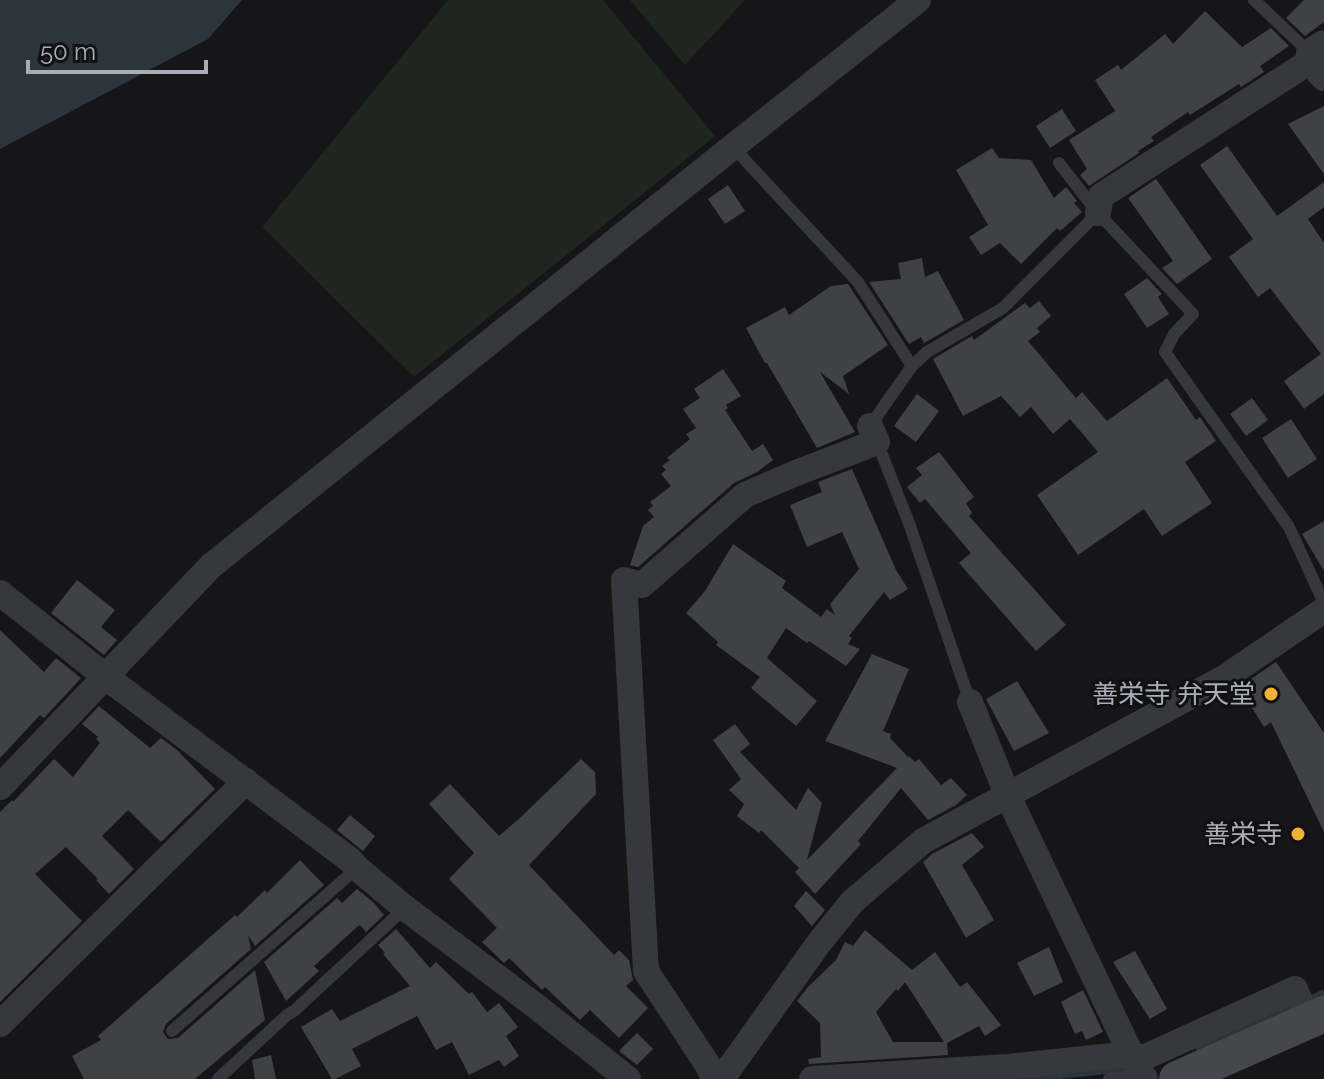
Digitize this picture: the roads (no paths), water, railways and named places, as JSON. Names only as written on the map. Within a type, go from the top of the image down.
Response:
[{"type":"main road","points":[[1145,1069],[1316,1018]]},
{"type":"street","points":[[0,787],[211,566],[918,0]]},
{"type":"street","points":[[1098,213],[1101,196],[1317,59]]},
{"type":"street","points":[[874,434],[745,495],[642,585],[624,580],[646,971],[716,1079],[726,1073],[852,902],[923,841],[1224,678],[1324,610]]},
{"type":"street","points":[[0,593],[106,677],[350,860],[405,908],[628,1079]]},
{"type":"street","points":[[970,702],[1007,794],[1145,1069]]},
{"type":"street","points":[[0,1024],[246,781]]},
{"type":"street","points":[[1145,1069],[1143,1058],[1295,989],[1316,1018]]},
{"type":"street","points":[[812,1079],[1008,1067],[1145,1069]]},
{"type":"street","points":[[692,1079],[706,1079]]},
{"type":"lane","points":[[1254,0],[1317,59]]},
{"type":"lane","points":[[733,147],[858,282],[912,366]]},
{"type":"lane","points":[[1059,163],[1098,213],[1193,314],[1174,334],[1165,352],[1289,527],[1324,603]]},
{"type":"lane","points":[[970,702],[909,523],[874,434],[912,366],[927,352],[1003,308],[1098,213]]},
{"type":"lane","points":[[172,1031],[357,868]]},
{"type":"lane","points":[[218,1079],[405,908]]},
{"type":"lane","points":[[1109,1079],[1145,1069]]},
{"type":"waterway","points":[[1306,1001],[1324,993]]},
{"type":"waterway","points":[[1199,1047],[1295,1006]]},
{"type":"waterway","points":[[1026,1079],[1131,1068]]},
{"type":"place","name":"善栄寺 弁天堂","points":[[1271,694]]},
{"type":"place","name":"善栄寺","points":[[1298,834]]}]
